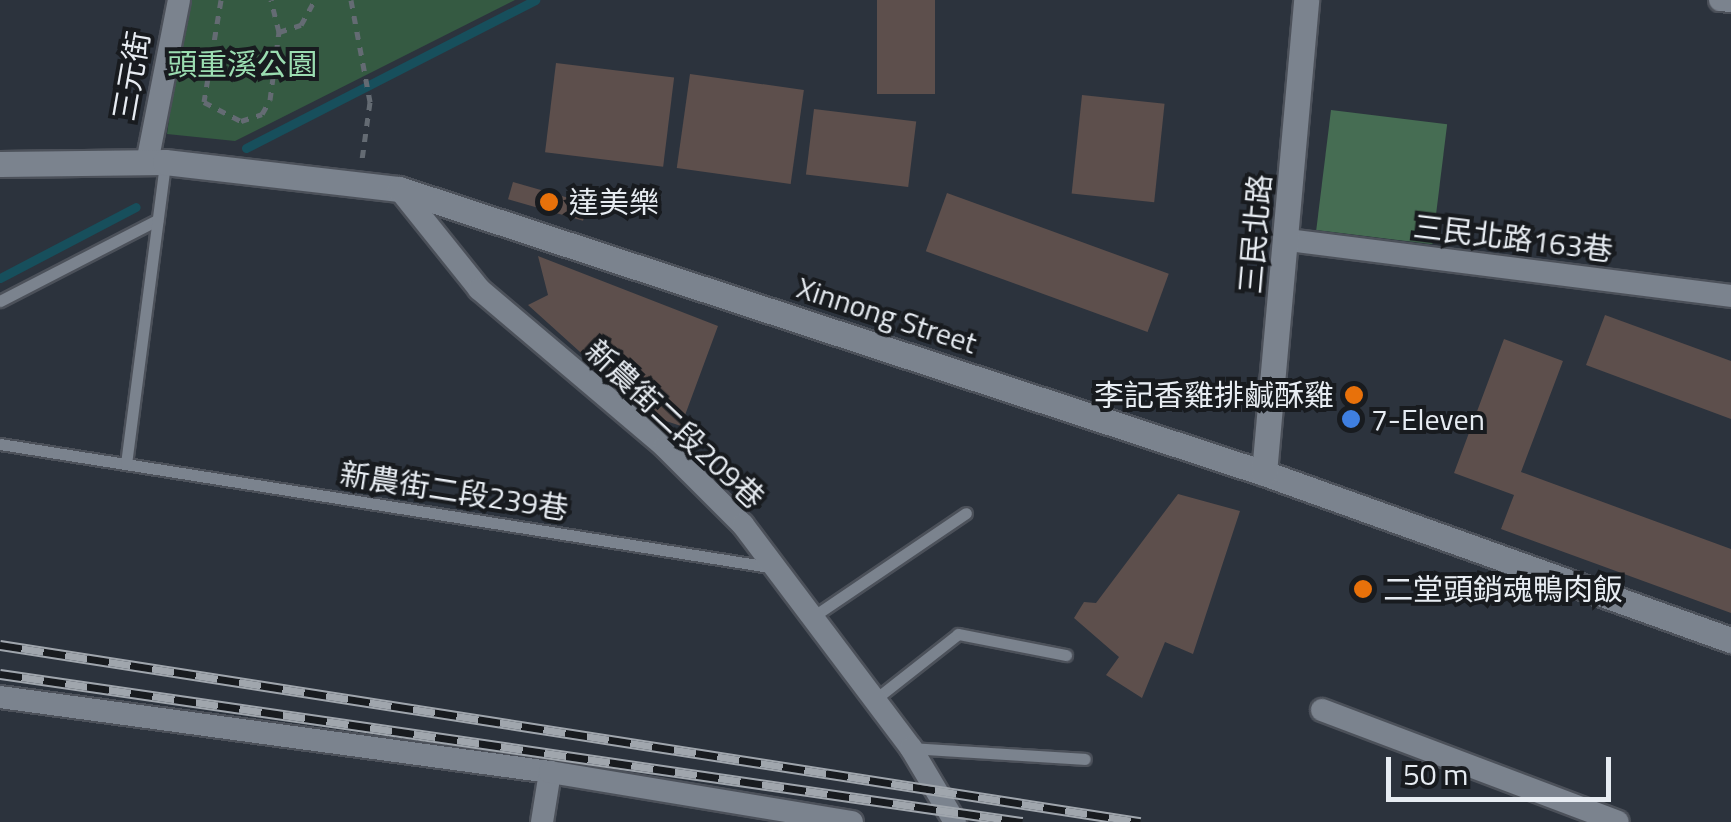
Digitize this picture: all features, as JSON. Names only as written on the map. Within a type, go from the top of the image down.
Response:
[{"type":"street","name":"三元街","points":[[156,163],[178,0]]},
{"type":"street","name":"三民北路","points":[[1264,473],[1288,240],[1306,0]]},
{"type":"street","points":[[1720,0],[1731,1]]},
{"type":"street","name":"Xinnong Street","points":[[0,164],[156,163],[399,189],[1264,473],[1731,640]]},
{"type":"street","name":"新農街二段209巷","points":[[399,189],[478,288],[665,447],[743,525],[911,748],[955,822]]},
{"type":"street","name":"三民北路163巷","points":[[1288,240],[1731,296]]},
{"type":"street","points":[[0,698],[550,772],[852,822]]},
{"type":"street","points":[[1322,710],[1618,822]]},
{"type":"street","points":[[542,822],[550,772]]},
{"type":"lane","points":[[126,464],[157,220],[156,163]]},
{"type":"lane","points":[[0,300],[157,220]]},
{"type":"lane","name":"新農街二段239巷","points":[[0,444],[774,568]]},
{"type":"lane","points":[[810,618],[966,513]]},
{"type":"lane","points":[[873,701],[958,634],[1066,655]]},
{"type":"lane","points":[[911,748],[1085,759]]},
{"type":"path","points":[[220,0],[204,102],[216,112],[241,121],[262,114],[270,100],[279,32],[271,0]]},
{"type":"path","points":[[279,32],[301,25],[315,0]]},
{"type":"path","points":[[351,0],[370,102],[358,184]]},
{"type":"green space","name":"頭重溪公園","points":[[186,0],[515,0],[235,141],[167,134]]},
{"type":"green space","points":[[1331,110],[1447,124],[1432,244],[1316,230]]},
{"type":"building","points":[[877,0],[935,0],[935,94],[877,94]]},
{"type":"building","points":[[556,63],[674,78],[663,167],[545,152]]},
{"type":"building","points":[[690,74],[804,90],[791,184],[677,168]]},
{"type":"building","points":[[1082,95],[1165,104],[1154,202],[1072,193]]},
{"type":"building","points":[[814,109],[916,122],[908,187],[806,175]]},
{"type":"building","name":"達美樂","points":[[513,182],[588,203],[583,221],[508,199]]},
{"type":"building","points":[[947,193],[1169,274],[1148,332],[926,251]]},
{"type":"building","points":[[538,256],[718,326],[681,426],[651,416],[528,305],[548,295]]},
{"type":"building","points":[[1605,315],[1731,361],[1731,419],[1586,365]]},
{"type":"building","points":[[1504,339],[1563,361],[1521,472],[1731,549],[1731,613],[1501,529],[1514,495],[1454,473]]},
{"type":"building","points":[[1178,494],[1240,511],[1193,654],[1165,642],[1142,698],[1106,675],[1119,657],[1074,618],[1084,602],[1096,603]]},
{"type":"waterway","points":[[246,148],[535,0]]},
{"type":"waterway","points":[[0,278],[136,207]]},
{"type":"railway","points":[[0,645],[1140,822]]},
{"type":"railway","points":[[0,674],[1022,822]]},
{"type":"place","name":"達美樂","points":[[549,202]]},
{"type":"place","name":"李記香雞排鹹酥雞","points":[[1354,395]]},
{"type":"place","name":"7-Eleven","points":[[1351,419]]},
{"type":"place","name":"二堂頭銷魂鴨肉飯","points":[[1363,589]]}]
